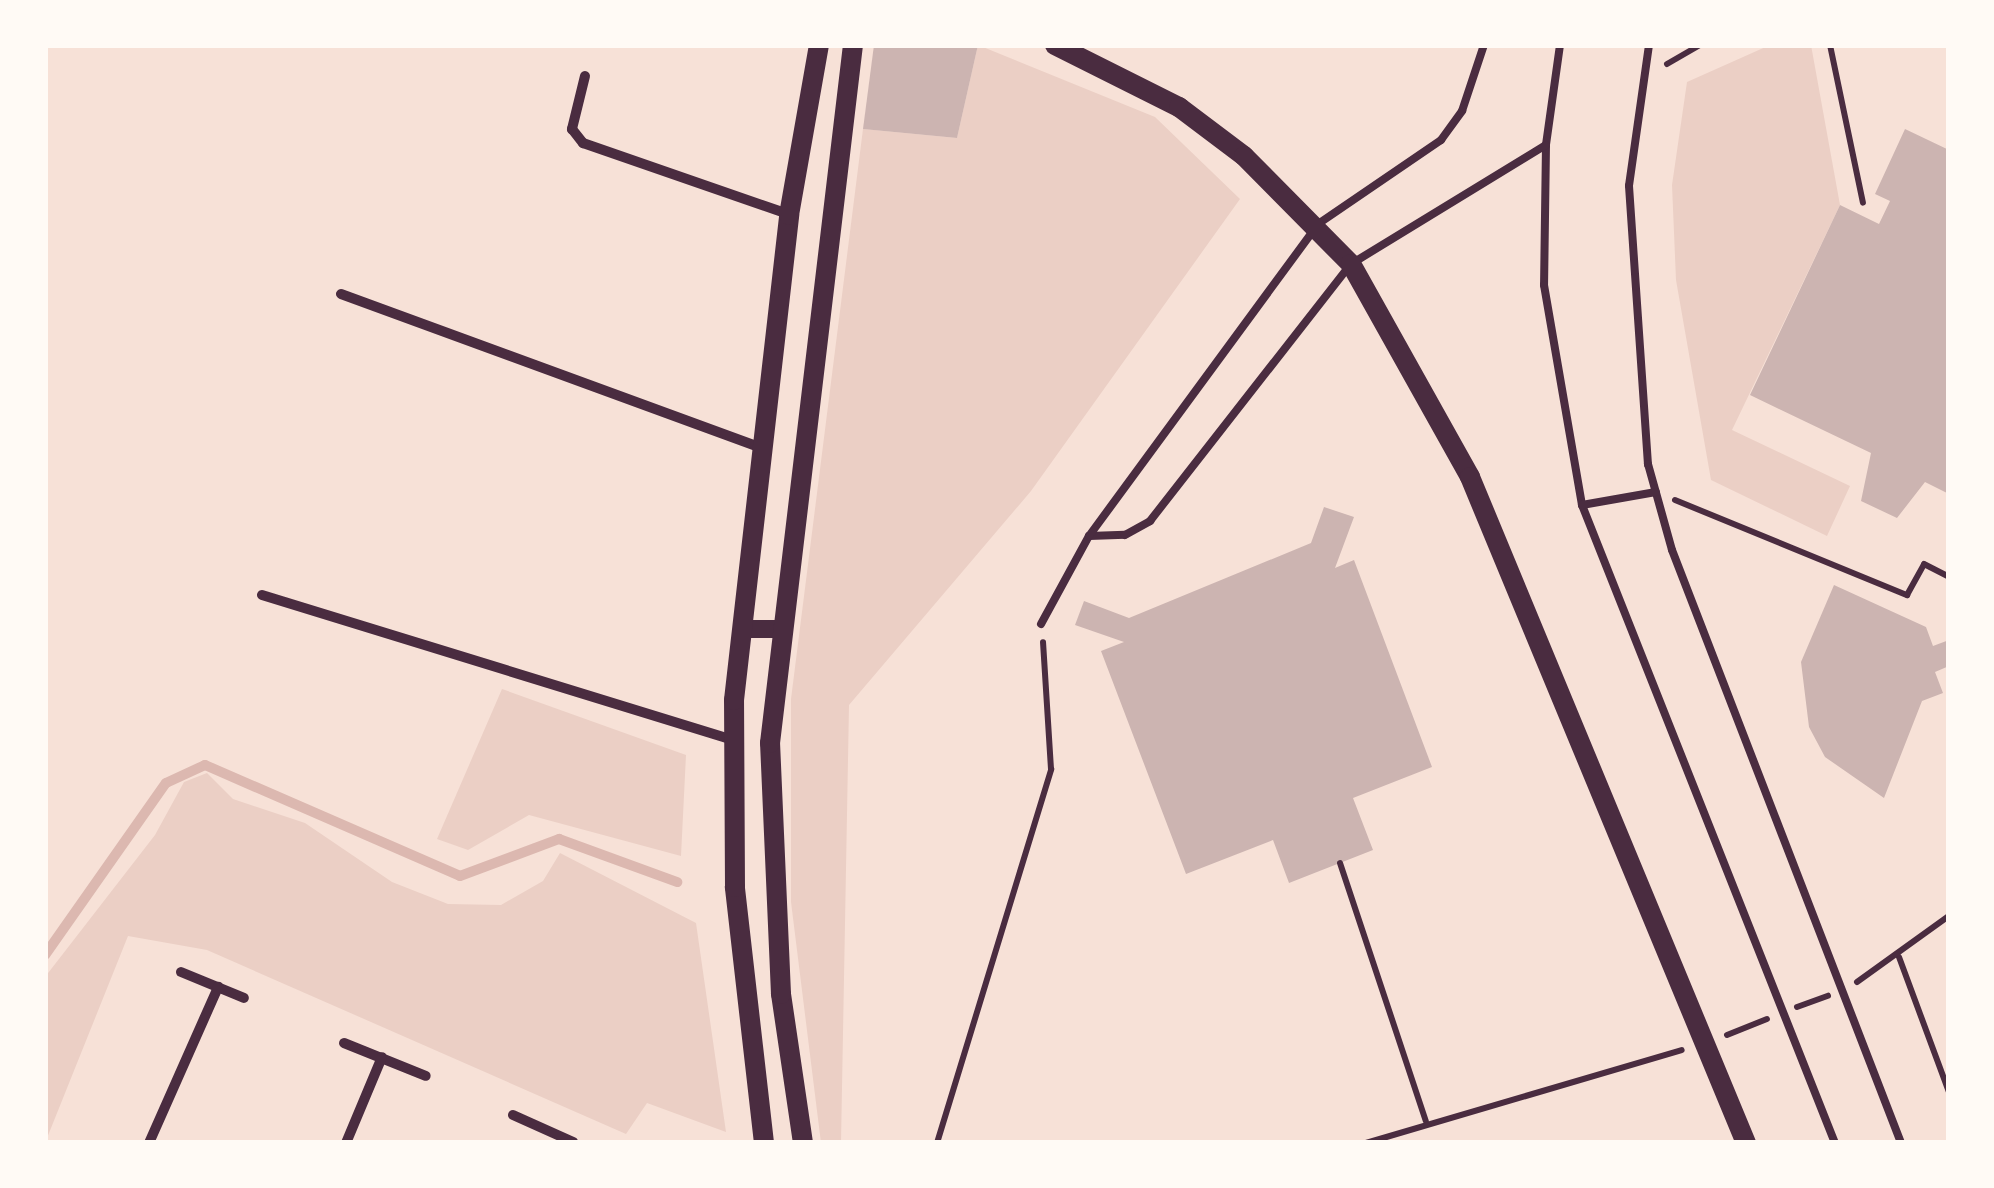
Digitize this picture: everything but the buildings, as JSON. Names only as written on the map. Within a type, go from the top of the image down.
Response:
[{"type":"main road","points":[[764,1143],[735,887],[732,740],[789,214],[819,45]]},
{"type":"main road","points":[[803,1143],[772,839],[780,630],[853,45]]},
{"type":"main road","points":[[1055,45],[1180,108],[1318,224],[1352,264],[1470,477],[1746,1143]]},
{"type":"street","points":[[585,76],[572,129],[583,143],[789,214]]},
{"type":"street","points":[[341,294],[762,448]]},
{"type":"street","points":[[262,594],[732,740]]},
{"type":"street","points":[[743,628],[780,630]]},
{"type":"street","points":[[181,972],[244,998]]},
{"type":"street","points":[[149,1143],[218,987]]},
{"type":"street","points":[[344,1043],[426,1076]]},
{"type":"street","points":[[346,1143],[382,1057]]},
{"type":"street","points":[[513,1115],[573,1142]]},
{"type":"street","points":[[541,1143],[546,1130]]},
{"type":"lane","points":[[1042,624],[1090,536],[1318,224],[1442,140],[1462,111],[1484,45]]},
{"type":"lane","points":[[1560,45],[1546,145],[1544,285],[1582,505],[1788,1010],[1835,1143]]},
{"type":"lane","points":[[1648,45],[1629,186],[1631,284],[1656,492],[1839,992],[1901,1143]]},
{"type":"lane","points":[[1090,536],[1124,535],[1150,521],[1352,264],[1546,145]]},
{"type":"lane","points":[[1582,505],[1656,492]]},
{"type":"path","points":[[1643,77],[1700,45]]},
{"type":"path","points":[[1830,45],[1863,203]]},
{"type":"path","points":[[1656,492],[1907,594],[1924,564],[1949,577]]},
{"type":"path","points":[[936,1143],[1052,769],[1042,624]]},
{"type":"path","points":[[1340,863],[1426,1121]]},
{"type":"path","points":[[1366,1143],[1426,1121],[1707,1043],[1839,992],[1900,958],[1949,916]]},
{"type":"path","points":[[1900,958],[1949,1092]]},
{"type":"shaded area","points":[[978,45],[1155,117],[1240,199],[1031,491],[849,705],[841,1143],[821,1143],[791,902],[791,699],[863,129],[957,138]]},
{"type":"shaded area","points":[[1770,45],[1811,45],[1840,205],[1732,430],[1850,486],[1827,536],[1711,480],[1676,280],[1672,185],[1687,82]]},
{"type":"shaded area","points":[[502,689],[686,755],[681,856],[529,815],[468,850],[437,839]]},
{"type":"shaded area","points":[[207,773],[233,799],[305,823],[392,882],[448,904],[501,905],[543,881],[560,853],[696,923],[726,1132],[647,1103],[626,1134],[207,950],[128,936],[45,1143],[45,977],[155,835],[184,782]]},
{"type":"waterway","points":[[45,955],[166,783],[205,765],[460,876],[559,839],[677,882]]}]
